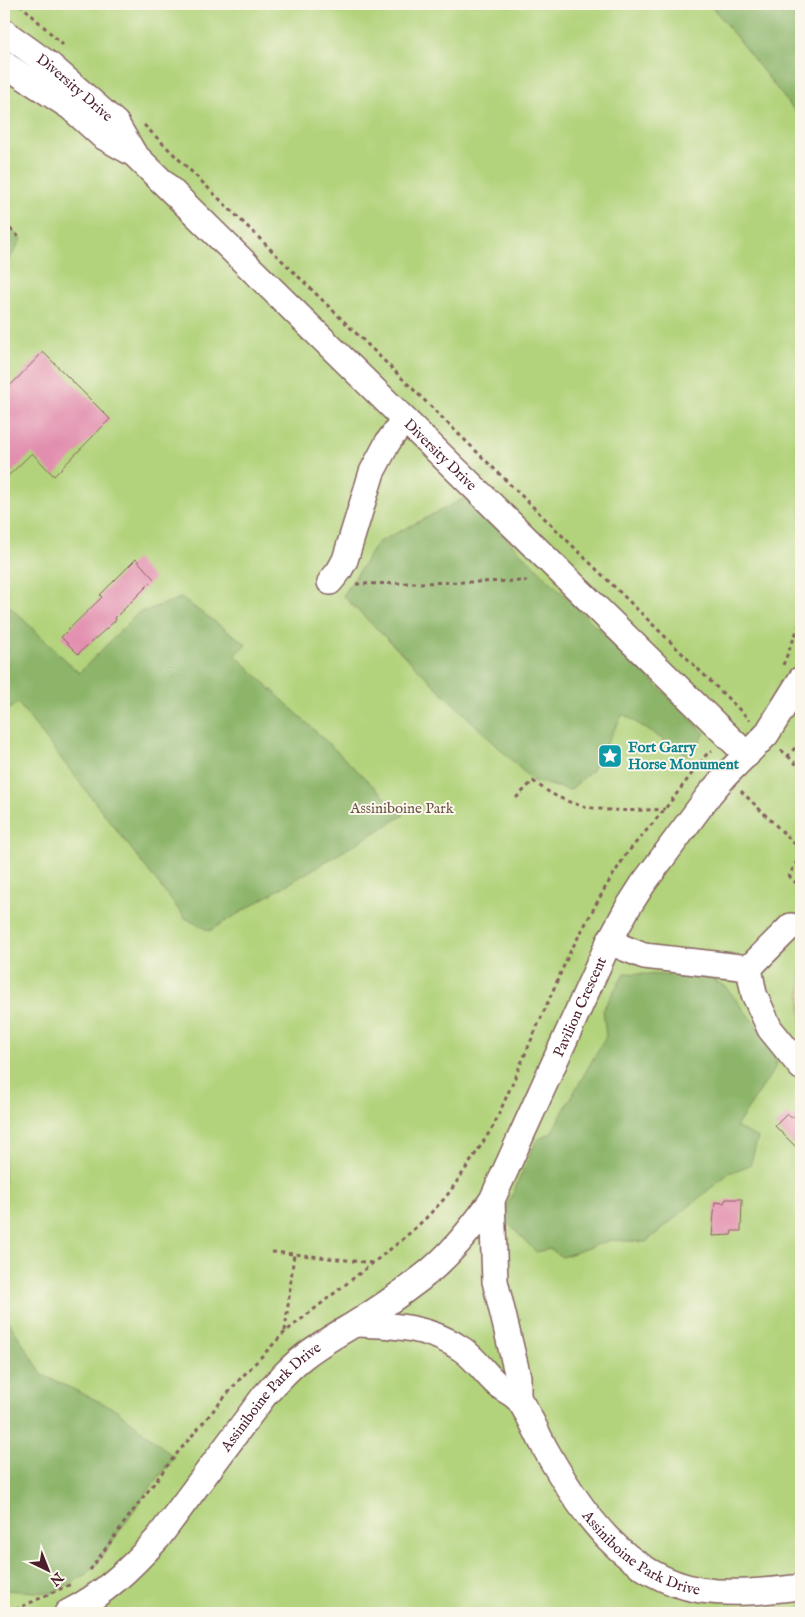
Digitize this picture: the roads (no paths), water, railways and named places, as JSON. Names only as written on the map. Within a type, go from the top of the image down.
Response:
[{"type":"street","name":"Diversity Drive","points":[[4,32],[51,66],[116,123],[134,154]]},
{"type":"street","name":"Diversity Drive","points":[[4,64],[70,107],[102,136],[134,154],[746,755]]},
{"type":"street","points":[[330,582],[339,572],[345,560],[372,472],[388,442],[404,420]]},
{"type":"street","name":"Pavilion Crescent","points":[[355,1324],[419,1280],[437,1264],[471,1229],[492,1200],[609,942],[643,884],[709,795],[766,735],[801,679]]},
{"type":"street","points":[[749,968],[790,926]]},
{"type":"street","points":[[609,942],[644,956],[749,968]]},
{"type":"street","points":[[749,968],[754,994],[770,1029],[801,1067]]},
{"type":"street","name":"Assiniboine Park Drive","points":[[492,1200],[495,1281],[518,1377],[518,1399]]},
{"type":"street","name":"Assiniboine Park Drive","points":[[67,1613],[110,1585],[140,1558],[158,1538],[264,1396],[282,1376],[300,1359],[322,1343],[355,1324],[396,1325],[410,1328],[431,1334],[464,1350],[480,1364],[497,1384],[518,1399],[580,1507],[599,1531],[638,1564],[657,1576],[698,1590],[744,1593],[801,1588]]},
{"type":"place","name":"Fort Garry Horse Monument","points":[[610,756]]},
{"type":"park label","name":"Assiniboine Park","points":[[402,808]]}]
